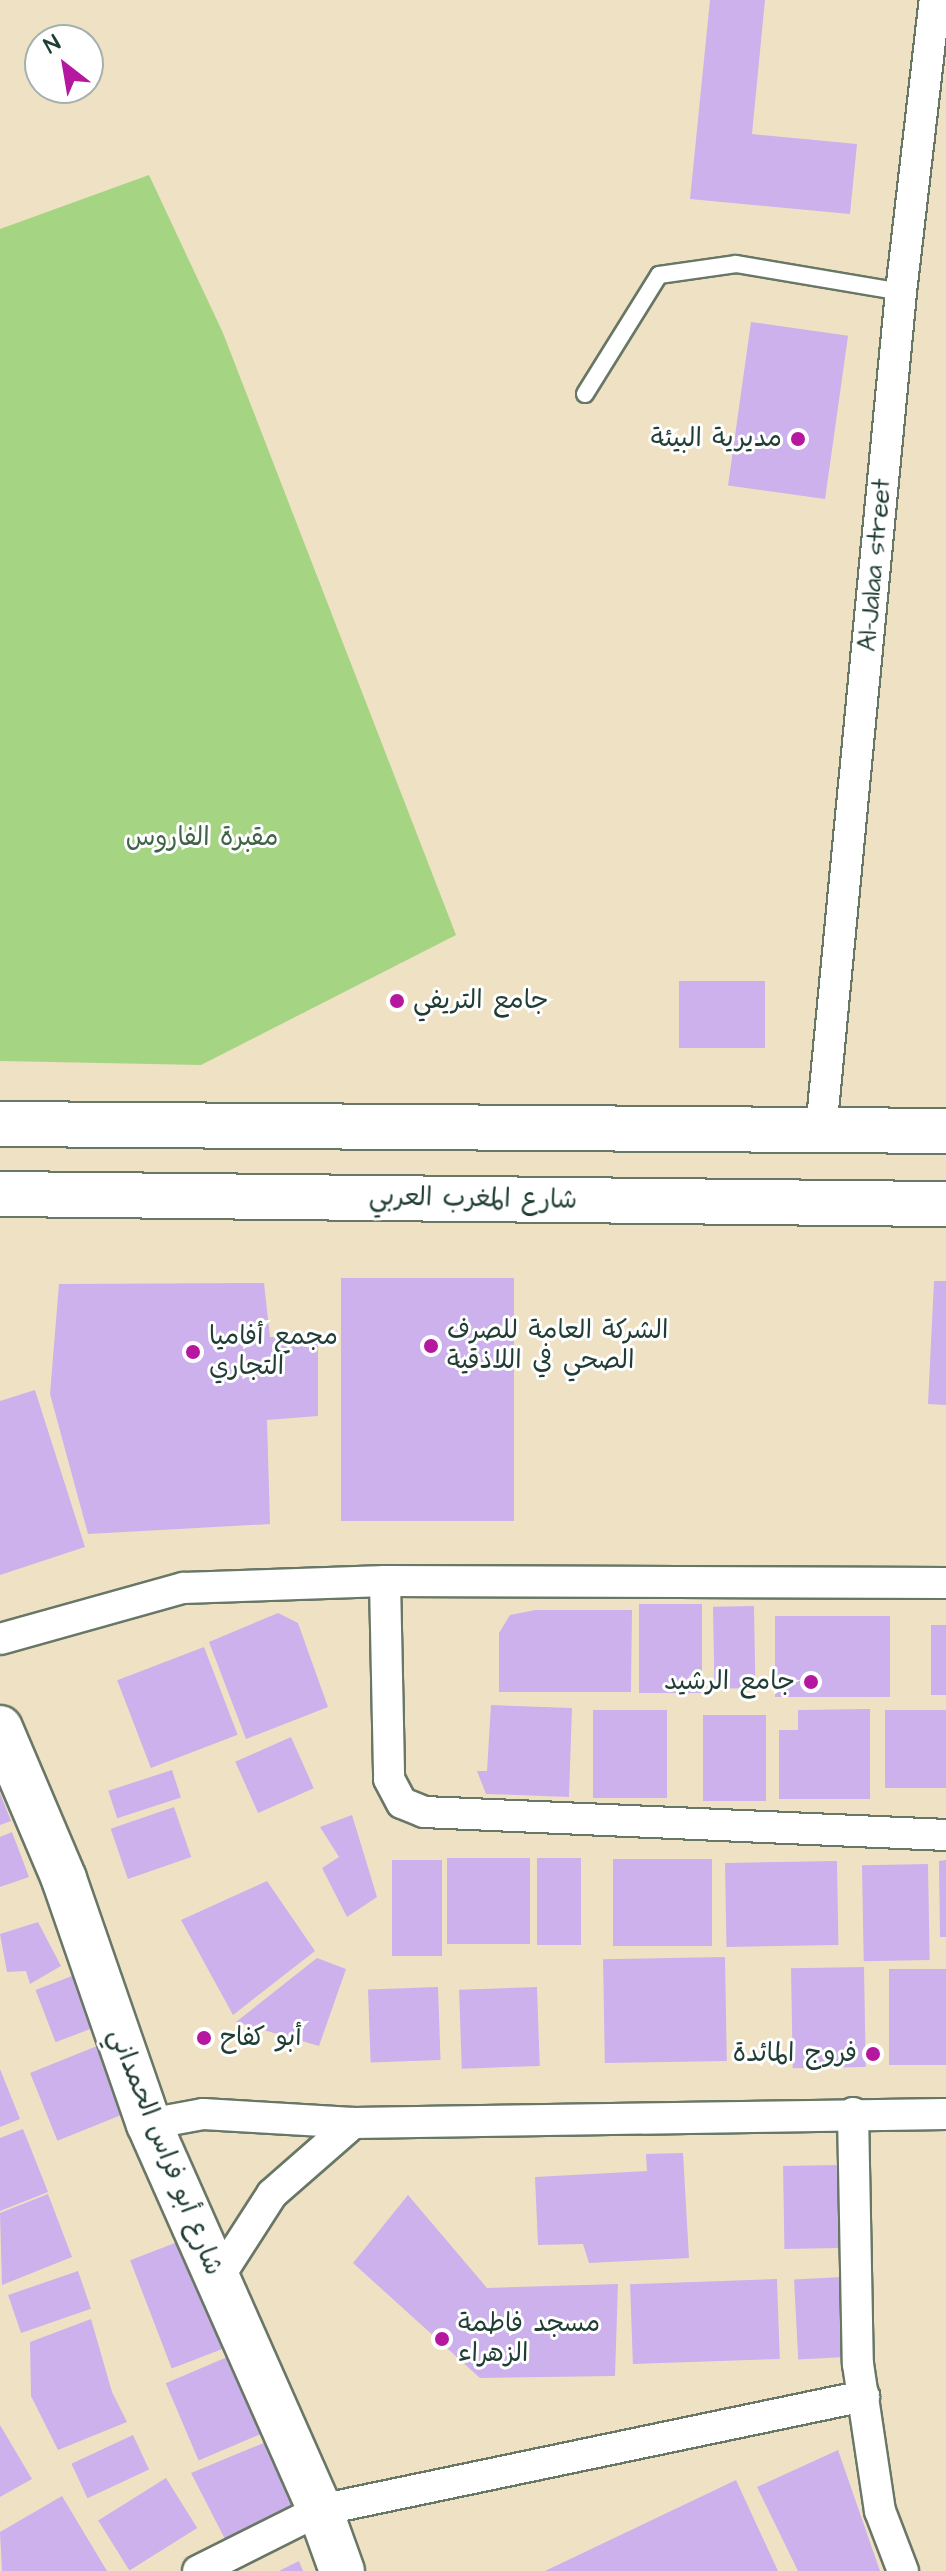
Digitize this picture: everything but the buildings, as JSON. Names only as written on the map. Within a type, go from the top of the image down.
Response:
[{"type":"main road","points":[[0,1124],[946,1131]]},
{"type":"main road","name":"شارع المغرب العربي","points":[[0,1194],[946,1204]]},
{"type":"main road","name":"شارع أبو فراس الحمداني","points":[[0,1728],[64,1879],[149,2124],[320,2510],[342,2571]]},
{"type":"street","name":"Al-Jalaa street","points":[[821,1131],[901,292],[935,0]]},
{"type":"street","points":[[0,1639],[183,1588],[385,1581],[946,1583]]},
{"type":"street","points":[[385,1581],[389,1779],[402,1803],[424,1812],[946,1835]]},
{"type":"street","points":[[149,2124],[203,2114],[353,2123],[853,2113],[946,2114]]},
{"type":"street","points":[[853,2113],[854,2312],[880,2511],[903,2571]]},
{"type":"street","points":[[216,2281],[272,2194],[353,2123]]},
{"type":"street","points":[[198,2571],[320,2510],[864,2396]]},
{"type":"lane","points":[[585,394],[659,275],[736,264],[901,292]]},
{"type":"green space","name":"مقبرة الفاروس","points":[[149,175],[223,333],[456,935],[201,1065],[0,1061],[0,229]]},
{"type":"place","name":"مديرية البيئة","points":[[798,439]]},
{"type":"place","name":"جامع التريفي","points":[[397,1001]]},
{"type":"place","name":"الشركة العامة للصرف الصحي في اللاذقية","points":[[431,1346]]},
{"type":"place","name":"مجمع أفاميا التجاري","points":[[193,1352]]},
{"type":"place","name":"جامع الرشيد","points":[[811,1682]]},
{"type":"place","name":"أبو كفاح","points":[[204,2038]]},
{"type":"place","name":"فروج المائدة","points":[[873,2054]]},
{"type":"place","name":"مسجد فاطمة الزهراء","points":[[442,2339]]}]
